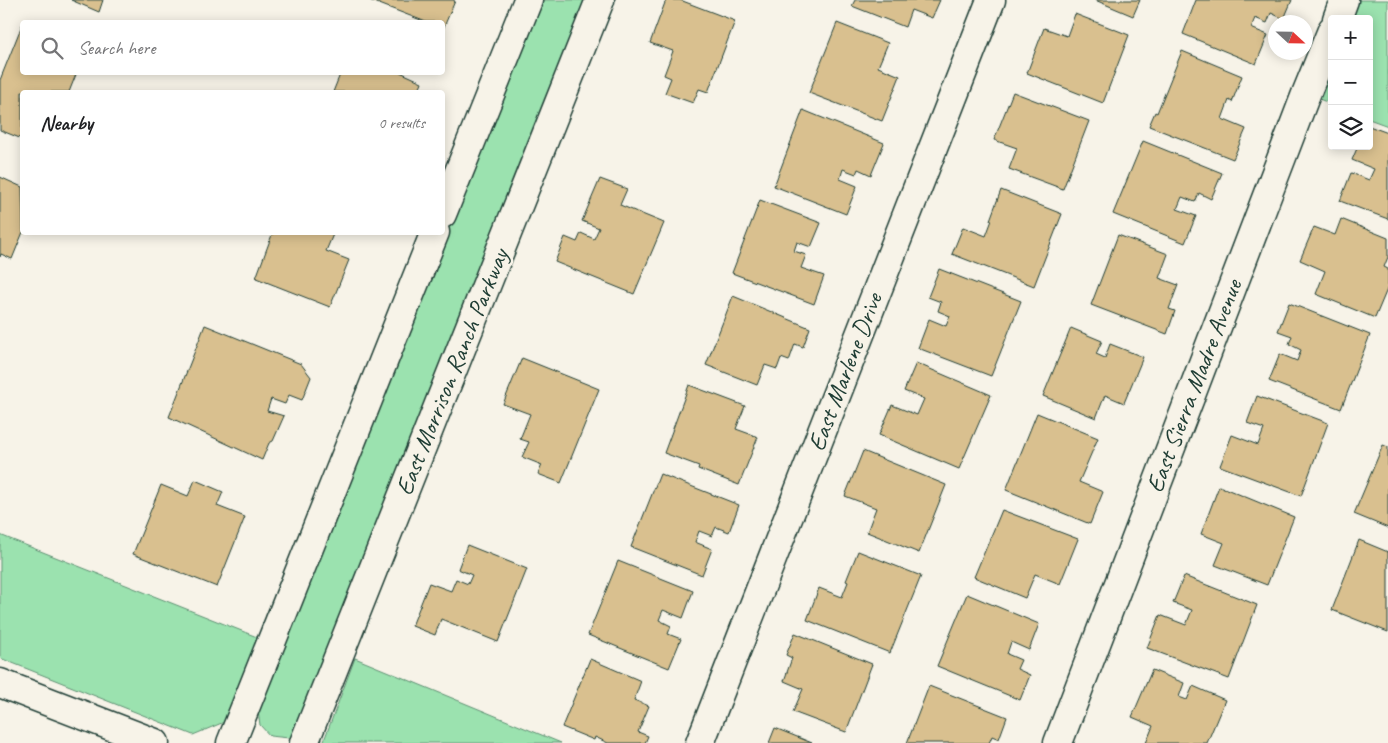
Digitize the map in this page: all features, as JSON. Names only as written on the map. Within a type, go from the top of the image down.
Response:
[{"type":"street","points":[[445,207],[528,0]]},
{"type":"street","name":"East Morrison Ranch Parkway","points":[[304,743],[600,0]]},
{"type":"street","name":"East Marlene Drive","points":[[700,743],[991,0]]},
{"type":"street","points":[[1338,15],[1344,0]]},
{"type":"street","name":"East Sierra Madre Avenue","points":[[1058,743],[1302,103],[1328,40]]},
{"type":"street","points":[[231,743],[434,235]]},
{"type":"street","points":[[0,683],[155,743]]},
{"type":"green space","points":[[538,0],[592,0],[302,727],[289,738],[270,736],[260,725],[258,711]]},
{"type":"green space","points":[[1344,0],[1388,0],[1388,126],[1373,120],[1373,15],[1338,15]]},
{"type":"green space","points":[[1328,40],[1328,102],[1306,94]]},
{"type":"green space","points":[[0,535],[262,639],[229,720],[193,735],[0,658]]},
{"type":"green space","points":[[355,658],[561,743],[323,743]]},
{"type":"building","points":[[71,0],[103,0],[99,12]]},
{"type":"building","points":[[369,0],[455,1],[445,24],[445,20],[421,20]]},
{"type":"building","points":[[666,0],[680,0],[735,21],[708,92],[699,89],[693,103],[665,93],[671,78],[664,75],[673,51],[650,43]]},
{"type":"building","points":[[855,0],[940,0],[932,18],[911,10],[905,27],[852,6]]},
{"type":"building","points":[[1095,0],[1140,0],[1133,16]]},
{"type":"building","points":[[1196,0],[1292,0],[1286,15],[1271,13],[1268,15],[1267,23],[1255,18],[1251,28],[1268,35],[1256,64],[1183,34]]},
{"type":"building","points":[[1075,14],[1129,35],[1103,103],[1027,73],[1044,28],[1067,36]]},
{"type":"building","points":[[837,23],[888,43],[878,67],[900,76],[882,121],[809,93]]},
{"type":"building","points":[[20,30],[20,75],[76,75],[70,90],[20,90],[20,138],[0,130],[0,80]]},
{"type":"building","points":[[1182,51],[1242,76],[1232,102],[1229,100],[1222,119],[1246,129],[1233,159],[1149,126],[1155,112],[1157,113]]},
{"type":"building","points":[[340,75],[407,75],[422,82],[419,90],[334,90]]},
{"type":"building","points":[[1013,92],[1089,121],[1063,189],[1009,169],[1017,148],[994,140]]},
{"type":"building","points":[[803,110],[884,143],[871,175],[858,169],[856,174],[843,169],[840,179],[857,186],[846,214],[774,186]]},
{"type":"building","points":[[1373,127],[1388,133],[1388,219],[1340,201],[1351,173],[1369,180],[1374,169],[1352,160],[1356,150],[1373,150]]},
{"type":"building","points":[[1143,141],[1222,173],[1211,199],[1199,193],[1195,202],[1182,197],[1177,209],[1196,216],[1185,243],[1113,214]]},
{"type":"building","points":[[0,177],[20,186],[20,235],[22,235],[12,259],[1,254],[0,257]]},
{"type":"building","points":[[600,179],[627,189],[620,205],[664,223],[634,294],[555,262],[565,237],[577,242],[581,233],[594,239],[599,228],[582,221]]},
{"type":"building","points":[[1001,190],[1062,214],[1034,286],[952,254],[963,227],[986,236]]},
{"type":"building","points":[[760,200],[821,223],[811,247],[797,242],[794,251],[806,255],[801,268],[824,276],[814,304],[732,273]]},
{"type":"building","points":[[1341,219],[1388,238],[1388,257],[1384,267],[1388,269],[1388,287],[1375,318],[1316,294],[1325,271],[1300,260],[1314,227],[1335,235]]},
{"type":"building","points":[[272,235],[333,235],[326,251],[349,260],[330,307],[256,278]]},
{"type":"building","points":[[1118,235],[1168,254],[1159,278],[1178,285],[1169,309],[1175,311],[1167,334],[1091,305]]},
{"type":"building","points":[[939,269],[1021,301],[991,376],[918,348],[929,319],[946,326],[950,316],[938,311],[941,302],[928,297]]},
{"type":"building","points":[[733,296],[810,328],[803,347],[795,344],[789,361],[781,358],[777,369],[765,365],[757,385],[706,365]]},
{"type":"building","points":[[1289,303],[1370,335],[1341,409],[1269,381],[1280,354],[1297,361],[1301,350],[1289,344],[1292,336],[1278,331]]},
{"type":"building","points":[[205,325],[301,364],[311,377],[302,400],[289,395],[285,404],[271,399],[267,411],[284,416],[262,460],[169,417]]},
{"type":"building","points":[[1071,328],[1102,341],[1096,354],[1105,358],[1110,344],[1143,357],[1124,403],[1105,395],[1096,418],[1043,396]]},
{"type":"building","points":[[522,358],[599,389],[561,483],[538,474],[542,465],[522,457],[529,442],[520,439],[530,414],[503,404]]},
{"type":"building","points":[[916,363],[991,395],[959,469],[879,435],[892,405],[917,415],[924,399],[904,391]]},
{"type":"building","points":[[689,385],[745,406],[736,429],[758,437],[739,485],[698,469],[699,466],[664,453]]},
{"type":"building","points":[[1257,396],[1328,423],[1301,496],[1220,466],[1232,435],[1258,445],[1264,429],[1247,423]]},
{"type":"building","points":[[1037,413],[1098,438],[1079,482],[1103,492],[1090,524],[1006,490]]},
{"type":"building","points":[[1383,445],[1388,447],[1388,528],[1354,514]]},
{"type":"building","points":[[863,451],[946,485],[919,553],[867,532],[876,508],[845,496]]},
{"type":"building","points":[[660,474],[739,505],[729,532],[716,527],[712,536],[699,531],[695,542],[712,549],[702,575],[631,547]]},
{"type":"building","points":[[195,480],[223,492],[217,506],[245,517],[217,587],[133,554],[161,485],[188,496]]},
{"type":"building","points":[[1219,486],[1294,517],[1267,585],[1215,565],[1224,543],[1201,534]]},
{"type":"building","points":[[1002,510],[1078,539],[1060,584],[1035,574],[1025,598],[974,577]]},
{"type":"building","points":[[1359,540],[1388,552],[1388,632],[1332,610]]},
{"type":"building","points":[[467,545],[527,569],[498,642],[441,619],[435,635],[412,626],[429,583],[451,591],[456,579],[468,584],[472,575],[458,569]]},
{"type":"building","points":[[858,551],[921,576],[890,653],[807,620],[819,588],[842,597]]},
{"type":"building","points":[[618,561],[693,591],[683,618],[663,610],[659,620],[671,626],[668,634],[681,639],[669,668],[588,635]]},
{"type":"building","points":[[1184,576],[1257,605],[1229,679],[1147,648],[1160,615],[1186,625],[1192,610],[1173,603]]},
{"type":"building","points":[[967,594],[1039,624],[1029,650],[1011,642],[1007,654],[1021,660],[1017,669],[1030,675],[1020,700],[937,666]]},
{"type":"building","points":[[795,633],[872,664],[846,732],[793,712],[803,689],[784,681],[792,658],[786,655]]},
{"type":"building","points":[[590,659],[641,681],[634,700],[649,706],[638,732],[648,736],[645,743],[608,743],[595,737],[594,740],[562,727]]},
{"type":"building","points":[[1152,670],[1184,683],[1179,697],[1187,700],[1193,686],[1225,700],[1207,743],[1146,743],[1153,726],[1132,717]]},
{"type":"building","points":[[929,686],[1007,717],[999,739],[992,736],[989,743],[907,743]]},
{"type":"building","points":[[775,728],[812,743],[769,743]]}]
